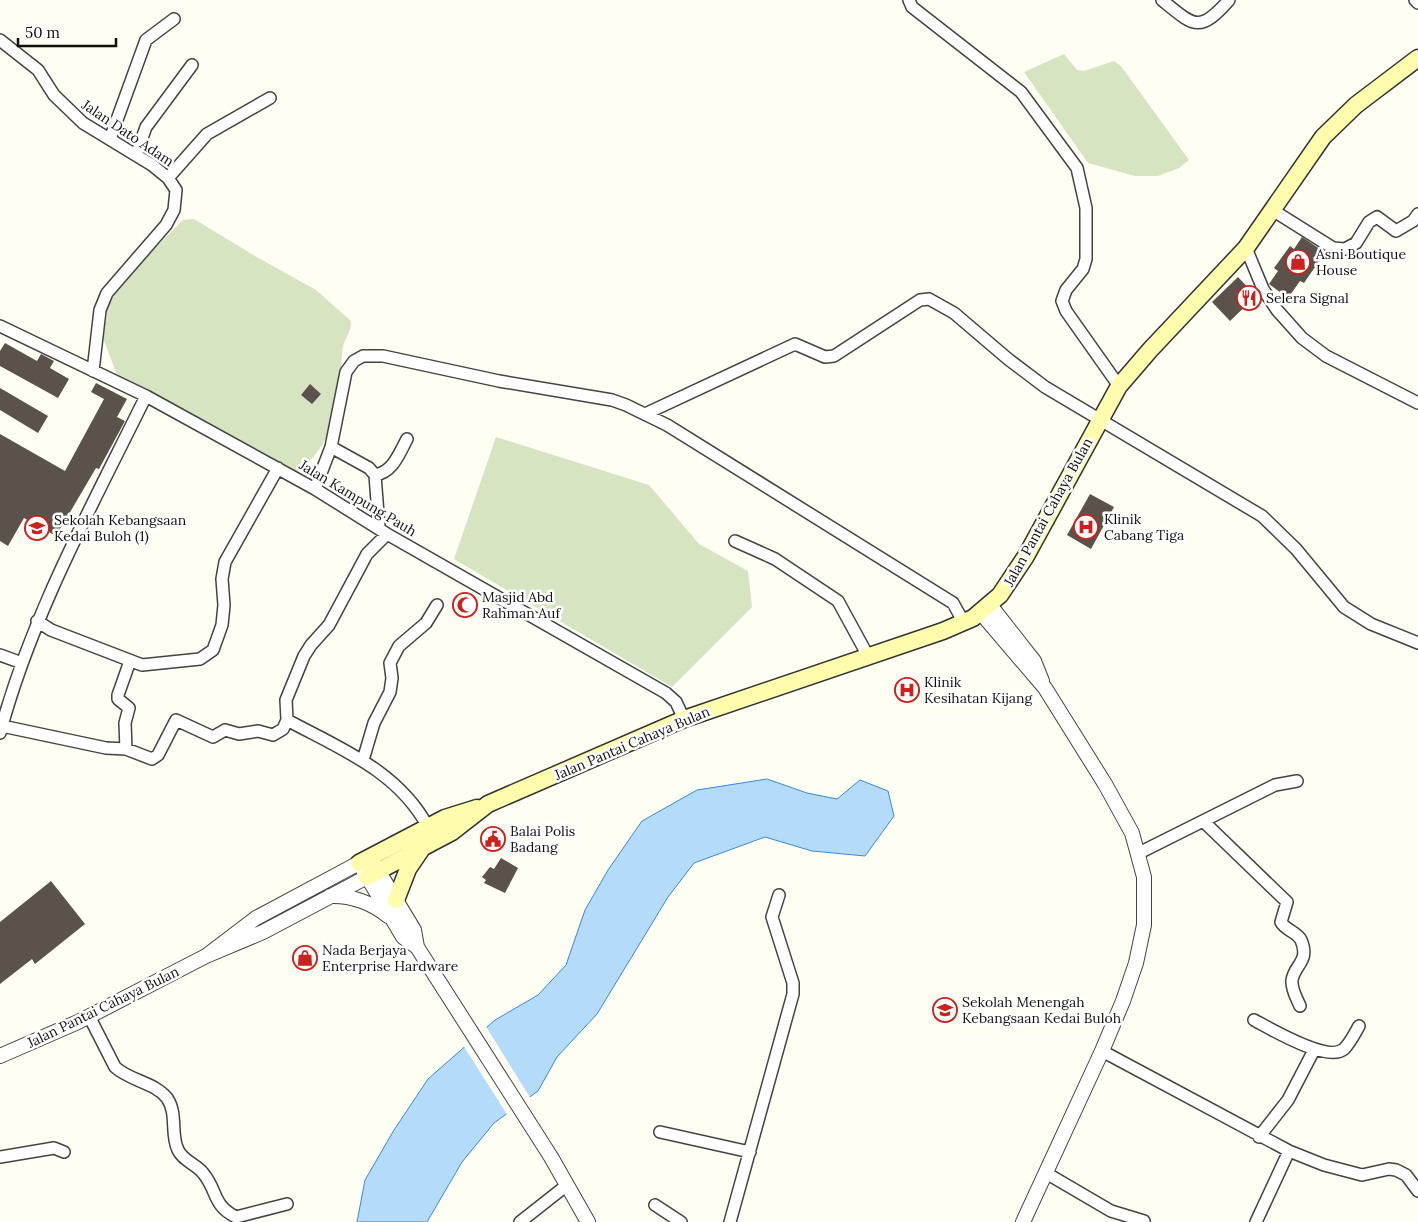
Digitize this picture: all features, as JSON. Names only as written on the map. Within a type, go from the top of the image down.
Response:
[{"type":"main road","name":"Jalan Pantai Cahaya Bulan","points":[[368,867],[428,827],[445,818],[483,808],[684,719],[964,623],[985,609],[1010,582],[1026,556],[1119,386],[1150,350],[1246,248],[1274,211],[1312,151],[1330,130],[1376,88],[1418,58]]},
{"type":"main road","name":"Jalan Pantai Cahaya Bulan","points":[[368,867],[429,844],[452,832],[483,808]]},
{"type":"main road","points":[[396,900],[411,864],[420,850],[429,844]]},
{"type":"street","points":[[909,0],[912,7],[1021,92],[1078,168],[1086,208],[1086,259],[1083,269],[1066,290],[1062,301],[1066,311],[1119,386]]},
{"type":"street","points":[[1162,0],[1191,22],[1202,23],[1214,18],[1229,0]]},
{"type":"street","points":[[1415,0],[1418,3]]},
{"type":"street","points":[[110,140],[146,40],[174,19]]},
{"type":"street","name":"Jalan Dato Adam","points":[[0,40],[38,70],[54,95],[72,114],[110,140],[136,154],[168,178],[176,190],[174,210],[166,226],[107,293],[100,310],[92,371]]},
{"type":"street","points":[[136,154],[146,127],[192,65]]},
{"type":"street","points":[[168,178],[207,134],[270,98]]},
{"type":"street","points":[[1274,211],[1333,248],[1345,249],[1356,243],[1369,222],[1377,217],[1396,230],[1413,221],[1418,214]]},
{"type":"street","points":[[1246,248],[1263,289],[1277,310],[1302,338],[1326,356],[1418,403]]},
{"type":"street","points":[[645,414],[795,344],[825,357],[834,356],[920,300],[929,299],[954,313],[1008,359],[1045,387],[1099,421],[1262,516],[1296,549],[1344,607],[1371,624],[1418,643]]},
{"type":"street","name":"Jalan Kampung Pauh","points":[[0,326],[146,396],[315,489],[383,531],[666,693],[676,702],[684,719]]},
{"type":"street","points":[[315,489],[331,447],[346,372],[354,361],[374,354],[499,380],[612,400],[667,425],[945,598],[959,611],[964,623]]},
{"type":"street","points":[[146,396],[37,621],[5,709],[1,730],[106,748],[126,749],[154,759],[176,720],[213,737],[227,730],[239,734],[258,731],[273,735],[283,729],[287,720],[286,700],[304,656],[329,625],[367,554],[383,531],[374,475],[369,468],[331,447]]},
{"type":"street","points":[[374,475],[383,474],[388,470],[407,439]]},
{"type":"street","points":[[37,621],[51,630],[130,661],[148,666],[176,660],[200,660],[213,650],[224,615],[222,579],[225,562],[278,468]]},
{"type":"street","points":[[735,541],[775,559],[838,601],[868,656]]},
{"type":"street","points":[[363,760],[374,723],[390,692],[392,678],[390,663],[399,646],[426,624],[437,606]]},
{"type":"street","points":[[985,609],[1045,688],[1105,784],[1132,833],[1144,877],[1144,925],[1136,963],[1102,1051],[1023,1222]]},
{"type":"street","points":[[0,655],[22,663]]},
{"type":"street","points":[[126,749],[125,723],[129,708],[118,699],[118,695],[130,661]]},
{"type":"street","points":[[287,720],[363,760],[401,790],[420,812],[428,827]]},
{"type":"street","points":[[1139,853],[1275,785],[1297,781]]},
{"type":"street","points":[[1203,821],[1287,902],[1281,922],[1300,938],[1304,955],[1302,963],[1292,979],[1293,988],[1300,1006]]},
{"type":"street","points":[[368,867],[396,900],[414,930],[417,947],[551,1157],[588,1222]]},
{"type":"street","points":[[368,867],[403,937],[417,947]]},
{"type":"street","name":"Jalan Pantai Cahaya Bulan","points":[[0,1056],[90,1016],[206,956],[263,932],[330,896],[368,867]]},
{"type":"street","name":"Jalan Pantai Cahaya Bulan","points":[[206,956],[256,918],[368,867]]},
{"type":"street","points":[[730,1222],[793,994],[793,983],[772,917],[779,895]]},
{"type":"street","points":[[330,896],[341,896],[363,902],[393,920]]},
{"type":"street","points":[[90,1016],[115,1067],[122,1074],[157,1089],[166,1097],[174,1113],[177,1149],[182,1156],[202,1172],[216,1195],[218,1203],[225,1211],[236,1217],[287,1204]]},
{"type":"street","points":[[1254,1020],[1314,1050],[1334,1052],[1344,1049],[1359,1026]]},
{"type":"street","points":[[1259,1136],[1288,1100],[1314,1050]]},
{"type":"street","points":[[1102,1051],[1289,1151],[1324,1165],[1362,1175],[1389,1169],[1396,1170],[1406,1175],[1418,1192]]},
{"type":"street","points":[[660,1132],[750,1152]]},
{"type":"street","points":[[0,1157],[54,1148],[64,1152]]},
{"type":"street","points":[[1256,1222],[1289,1151]]},
{"type":"street","points":[[1046,1173],[1111,1211],[1144,1221]]},
{"type":"street","points":[[520,1222],[567,1185]]},
{"type":"street","points":[[655,1205],[681,1222]]},
{"type":"green space","points":[[1064,54],[1077,70],[1084,71],[1114,61],[1121,66],[1189,160],[1179,168],[1158,176],[1135,176],[1088,163],[1024,72]]},
{"type":"green space","points":[[194,219],[316,290],[351,321],[343,346],[337,403],[330,429],[318,452],[297,472],[290,471],[130,385],[117,375],[103,338],[108,307],[118,288],[142,261],[183,220]]},
{"type":"green space","points":[[496,437],[649,485],[699,544],[748,571],[752,607],[672,687],[454,559]]},
{"type":"water","points":[[767,779],[807,793],[837,799],[860,780],[888,791],[894,816],[865,856],[812,851],[765,837],[694,863],[668,897],[597,1014],[557,1057],[538,1091],[494,1123],[462,1162],[427,1222],[357,1222],[365,1180],[394,1130],[428,1079],[495,1020],[538,995],[566,965],[585,910],[608,870],[642,821],[697,790]]},
{"type":"pier","points":[[485,1025],[531,1099],[508,1116],[463,1045]]},
{"type":"building","name":"Asni Boutique House","points":[[1302,237],[1323,251],[1320,255],[1322,257],[1304,283],[1300,281],[1288,298],[1269,284],[1278,271],[1274,268],[1290,246],[1294,249]]},
{"type":"building","points":[[1238,277],[1256,296],[1230,321],[1212,302]]},
{"type":"building","points":[[5,343],[37,361],[41,354],[54,361],[50,368],[69,379],[58,398],[0,366],[0,351]]},
{"type":"building","points":[[96,383],[127,399],[117,417],[125,421],[99,469],[96,468],[56,536],[24,518],[8,546],[0,541],[0,434],[65,471],[104,399],[91,392]]},
{"type":"building","points":[[310,384],[321,394],[312,404],[301,395]]},
{"type":"building","points":[[0,388],[48,416],[38,433],[0,410]]},
{"type":"building","points":[[1090,494],[1114,507],[1091,549],[1067,535]]},
{"type":"building","points":[[501,858],[518,868],[505,893],[484,883],[486,880],[482,877],[490,867],[494,869]]},
{"type":"building","points":[[51,881],[85,924],[35,964],[32,959],[0,984],[0,922]]},
{"type":"place","name":"Asni Boutique House","points":[[1298,262]]},
{"type":"place","name":"Selera Signal","points":[[1249,298]]},
{"type":"place","name":"Klinik Cabang Tiga","points":[[1086,527]]},
{"type":"place","name":"Sekolah Kebangsaan Kedai Buloh (1)","points":[[37,528]]},
{"type":"place","name":"Masjid Abd Rahman Auf","points":[[465,605]]},
{"type":"place","name":"Klinik Kesihatan Kijang","points":[[907,690]]},
{"type":"place","name":"Balai Polis Badang","points":[[493,839]]},
{"type":"place","name":"Nada Berjaya Enterprise Hardware","points":[[305,958]]},
{"type":"place","name":"Sekolah Menengah Kebangsaan Kedai Buloh","points":[[945,1010]]}]
